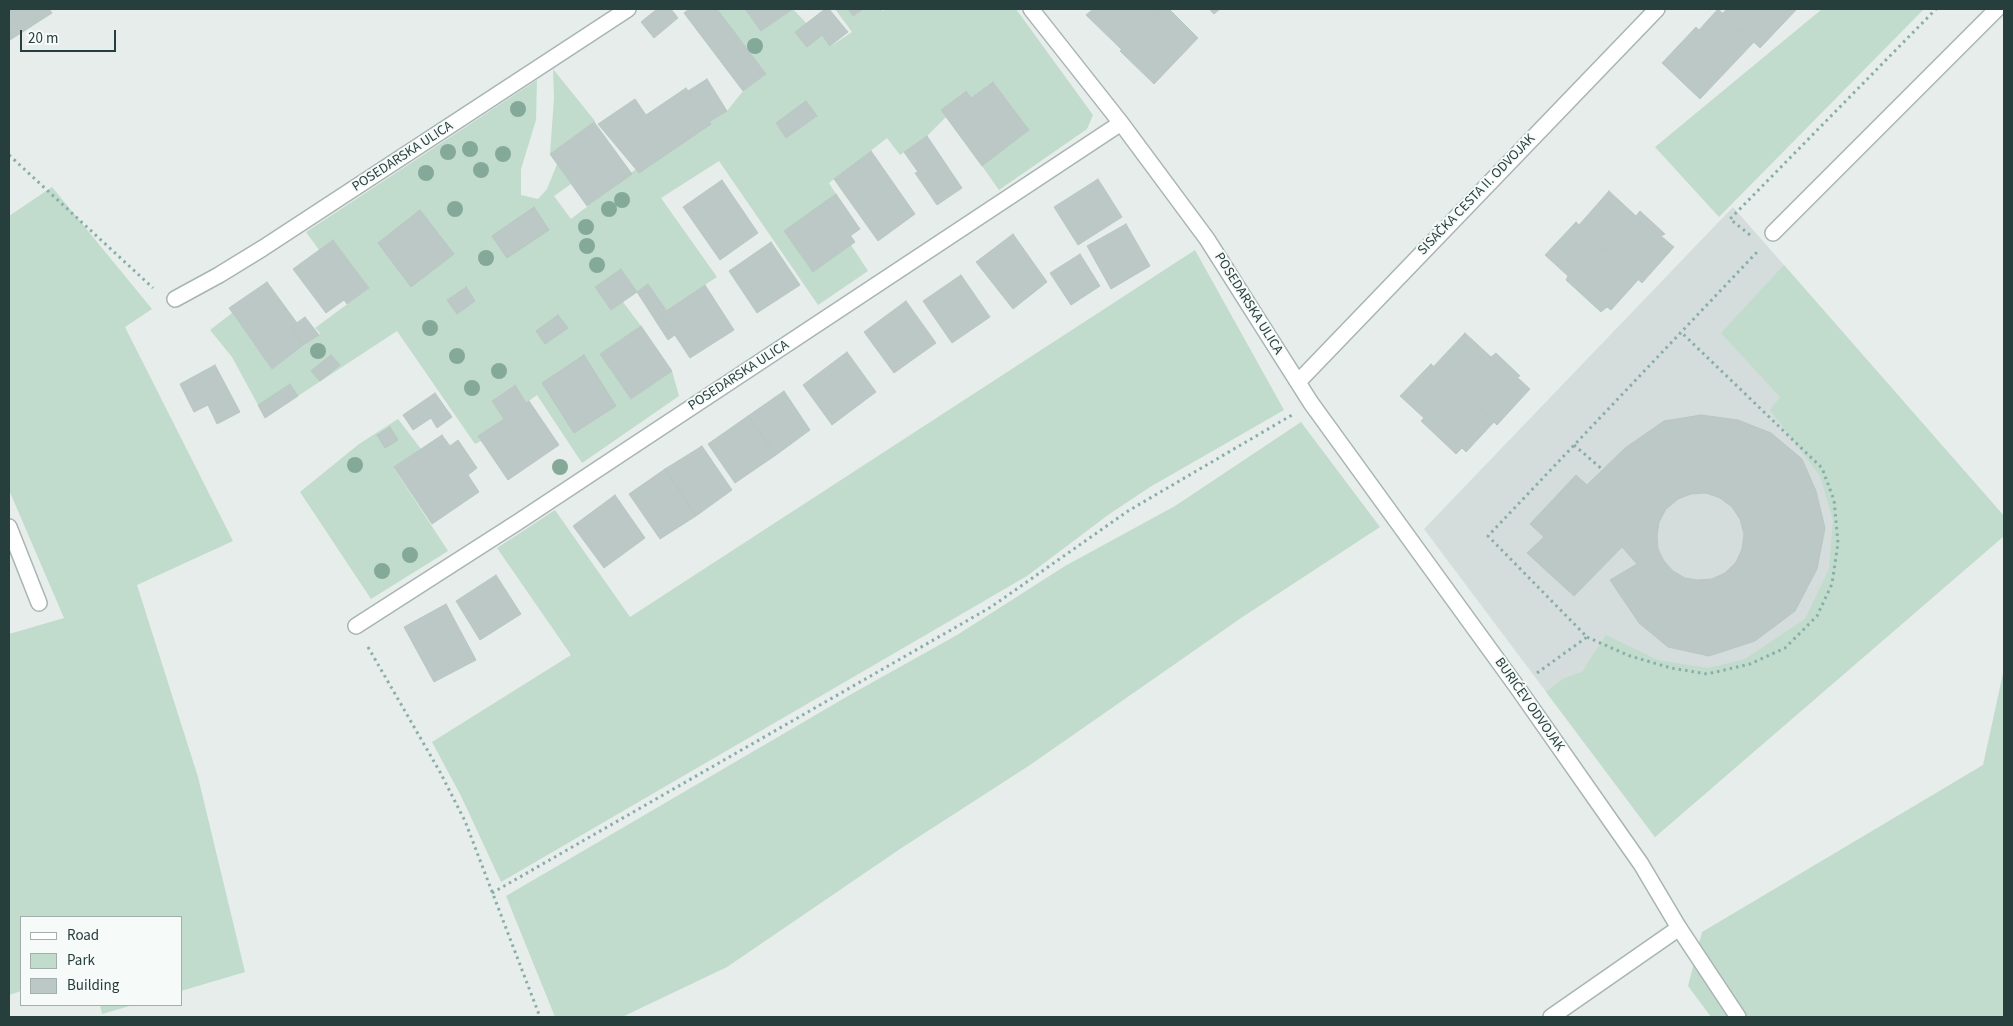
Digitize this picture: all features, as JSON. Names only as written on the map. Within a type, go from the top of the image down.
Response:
[{"type":"street","name":"POSEDARSKA ULICA","points":[[175,299],[263,248],[628,9]]},
{"type":"street","name":"POSEDARSKA ULICA","points":[[1030,9],[1120,123],[1207,239],[1311,403],[1372,487]]},
{"type":"street","name":"SISAČKA CESTA II. ODVOJAK","points":[[1298,382],[1657,9]]},
{"type":"street","points":[[1773,233],[1997,9]]},
{"type":"street","name":"POSEDARSKA ULICA","points":[[356,626],[534,511],[1120,123]]},
{"type":"street","name":"BURIĆEV ODVOJAK","points":[[1372,487],[1517,687],[1641,864],[1679,928],[1738,1017]]},
{"type":"street","points":[[9,528],[40,603]]},
{"type":"street","points":[[1551,1017],[1679,928]]},
{"type":"path","points":[[1756,240],[1730,219],[1936,9]]},
{"type":"path","points":[[9,154],[163,297],[175,299]]},
{"type":"path","points":[[1681,332],[1822,468],[1834,500],[1838,543],[1832,584],[1817,616],[1784,648],[1750,664],[1707,674],[1671,668],[1630,656],[1587,638],[1488,536],[1681,332],[1763,246]]},
{"type":"path","points":[[492,893],[991,607],[1128,511],[1311,403]]},
{"type":"path","points":[[1574,445],[1603,470]]},
{"type":"path","points":[[356,626],[440,772],[465,821],[540,1017]]},
{"type":"path","points":[[1517,687],[1587,638]]},
{"type":"shaded area","points":[[1733,207],[2004,516],[2004,536],[1655,837],[1424,529]]},
{"type":"green space","points":[[717,9],[745,9],[761,31],[793,9],[807,24],[822,35],[831,46],[852,32],[835,9],[848,9],[853,16],[863,9],[881,9],[883,11],[886,9],[1016,9],[1093,115],[1087,129],[999,190],[982,166],[1029,130],[993,82],[971,98],[965,91],[941,110],[946,117],[927,136],[900,155],[887,138],[829,183],[836,194],[784,231],[813,272],[851,245],[868,271],[818,305],[719,161],[661,198],[717,277],[666,310],[648,284],[637,292],[621,269],[595,287],[611,310],[623,302],[641,326],[600,354],[631,399],[672,371],[679,396],[582,463],[537,395],[526,403],[514,385],[492,401],[504,419],[479,436],[481,441],[475,444],[397,331],[298,396],[290,384],[258,405],[232,357],[210,330],[232,313],[272,369],[319,335],[320,333],[315,328],[369,288],[333,240],[319,250],[306,232],[537,80],[536,120],[521,169],[521,195],[538,199],[547,189],[557,164],[571,184],[554,196],[571,219],[636,169],[727,111],[743,91],[766,74]],"holes":[[[806,102],[816,117],[786,138],[776,123]],[[465,287],[475,301],[447,300]]]},
{"type":"green space","points":[[1822,9],[1924,9],[1719,217],[1655,147]]},
{"type":"green space","points":[[553,69],[595,121],[550,154],[554,98]]},
{"type":"green space","points":[[52,187],[152,309],[125,327],[233,541],[137,585],[198,777],[245,972],[182,991],[182,916],[20,916],[20,991],[9,995],[9,634],[64,618],[9,490],[9,216]]},
{"type":"green space","points":[[1195,250],[1284,410],[1150,487],[1108,515],[1027,576],[501,882],[461,796],[432,742],[571,655],[497,548],[555,510],[630,617]]},
{"type":"green space","points":[[1784,265],[2004,516],[2004,536],[1655,837],[1546,692],[1564,678],[1582,672],[1606,635],[1658,660],[1708,668],[1745,659],[1805,619],[1829,569],[1833,520],[1820,476],[1770,410],[1780,397],[1721,333]]},
{"type":"green space","points":[[398,419],[421,449],[394,468],[448,551],[371,599],[300,492],[359,444]]},
{"type":"green space","points":[[1301,422],[1380,527],[1241,618],[1030,765],[900,849],[727,967],[622,1017],[555,1017],[506,896],[848,696],[957,635],[1065,566],[1175,506]]},
{"type":"green space","points":[[2004,669],[2004,1017],[1711,1017],[1688,986],[1702,932],[1983,765]]},
{"type":"green space","points":[[100,1006],[130,1006],[102,1014]]},
{"type":"building","points":[[9,9],[49,9],[52,13],[10,40]]},
{"type":"building","points":[[657,9],[671,9],[678,18],[654,38],[641,22]]},
{"type":"building","points":[[689,9],[717,9],[766,74],[743,91],[684,13]]},
{"type":"building","points":[[745,9],[793,9],[761,31]]},
{"type":"building","points":[[825,9],[829,9],[848,32],[830,46],[822,35],[807,47],[795,32]]},
{"type":"building","points":[[848,9],[863,9],[853,16]]},
{"type":"building","points":[[1093,9],[1161,9],[1121,49],[1086,15]]},
{"type":"building","points":[[1161,9],[1169,9],[1198,38],[1154,84],[1120,51]]},
{"type":"building","points":[[1209,9],[1220,9],[1214,14]]},
{"type":"building","points":[[1718,9],[1754,42],[1700,99],[1662,63],[1696,27],[1699,30]]},
{"type":"building","points":[[1727,9],[1797,9],[1760,48],[1723,13]]},
{"type":"building","points":[[707,79],[727,111],[709,122],[688,91]]},
{"type":"building","points":[[993,82],[1029,130],[982,166],[941,110],[966,91],[971,98]]},
{"type":"building","points":[[686,88],[711,124],[639,173],[598,124],[635,99],[646,115]]},
{"type":"building","points":[[806,101],[817,116],[786,138],[776,123]]},
{"type":"building","points":[[594,122],[632,174],[587,206],[550,154]]},
{"type":"building","points":[[927,136],[962,188],[937,205],[915,173],[918,172],[904,152]]},
{"type":"building","points":[[871,151],[915,214],[878,241],[834,179]]},
{"type":"building","points":[[1098,179],[1122,217],[1078,245],[1054,207]]},
{"type":"building","points":[[722,180],[758,233],[720,260],[683,207]]},
{"type":"building","points":[[1609,191],[1636,216],[1640,211],[1665,234],[1661,236],[1674,247],[1642,283],[1579,225]]},
{"type":"building","points":[[836,194],[860,229],[850,236],[826,201]]},
{"type":"building","points":[[826,201],[855,242],[813,272],[784,231]]},
{"type":"building","points":[[534,207],[549,230],[507,258],[492,236]]},
{"type":"building","points":[[420,210],[454,254],[411,287],[378,243]]},
{"type":"building","points":[[1576,222],[1638,280],[1611,310],[1607,307],[1601,312],[1566,280],[1568,276],[1545,255]]},
{"type":"building","points":[[1126,224],[1150,266],[1111,289],[1087,246]]},
{"type":"building","points":[[1013,234],[1047,282],[1013,309],[976,262]]},
{"type":"building","points":[[333,240],[369,288],[347,304],[344,300],[326,313],[293,269]]},
{"type":"building","points":[[771,242],[800,285],[757,313],[729,271]]},
{"type":"building","points":[[1080,254],[1100,286],[1071,305],[1050,273]]},
{"type":"building","points":[[621,269],[637,292],[611,310],[595,287]]},
{"type":"building","points":[[961,275],[990,317],[952,343],[923,301]]},
{"type":"building","points":[[267,282],[297,323],[291,327],[304,345],[272,369],[229,308]]},
{"type":"building","points":[[648,284],[666,310],[661,314],[675,335],[668,340],[637,292]]},
{"type":"building","points":[[705,285],[734,330],[690,358],[661,314]]},
{"type":"building","points":[[466,287],[475,301],[457,314],[447,300]]},
{"type":"building","points":[[906,301],[936,343],[894,373],[864,332]]},
{"type":"building","points":[[558,315],[568,328],[545,344],[536,331]]},
{"type":"building","points":[[305,317],[319,335],[304,345],[291,327]]},
{"type":"building","points":[[641,326],[672,371],[631,399],[600,354]]},
{"type":"building","points":[[1465,333],[1491,357],[1496,353],[1520,376],[1517,377],[1530,389],[1497,425],[1434,366]]},
{"type":"building","points":[[847,352],[876,392],[832,425],[803,385]]},
{"type":"building","points":[[331,355],[340,365],[320,381],[311,371]]},
{"type":"building","points":[[584,355],[616,406],[574,433],[542,383]]},
{"type":"building","points":[[1431,364],[1494,422],[1466,452],[1462,448],[1456,454],[1421,421],[1424,418],[1400,396]]},
{"type":"building","points":[[215,365],[240,412],[217,424],[208,405],[194,412],[180,384]]},
{"type":"building","points":[[290,384],[298,396],[265,418],[258,405]]},
{"type":"building","points":[[515,385],[526,403],[529,401],[559,445],[508,480],[478,436],[504,419],[492,401]]},
{"type":"building","points":[[784,391],[810,430],[776,455],[748,416]]},
{"type":"building","points":[[435,393],[452,417],[437,428],[431,418],[413,430],[403,415]]},
{"type":"building","points":[[1701,415],[1738,420],[1771,433],[1802,459],[1816,491],[1825,528],[1817,569],[1795,611],[1755,641],[1709,656],[1668,647],[1639,623],[1610,580],[1637,564],[1622,547],[1574,596],[1527,553],[1544,537],[1530,524],[1576,475],[1587,485],[1625,448],[1664,421]],"holes":[[[1706,493],[1720,498],[1732,507],[1740,519],[1744,534],[1742,549],[1736,562],[1725,573],[1712,579],[1698,580],[1685,578],[1673,571],[1664,561],[1658,549],[1659,522],[1666,509],[1678,499],[1691,494]]]},
{"type":"building","points":[[748,416],[776,455],[735,483],[708,444]]},
{"type":"building","points":[[390,427],[398,440],[385,448],[377,435]]},
{"type":"building","points":[[442,435],[450,446],[458,440],[477,468],[468,475],[479,492],[432,524],[394,467]]},
{"type":"building","points":[[702,446],[732,490],[696,516],[665,469]]},
{"type":"building","points":[[665,469],[696,516],[660,539],[629,494]]},
{"type":"building","points":[[615,495],[645,538],[604,568],[573,526]]},
{"type":"building","points":[[496,575],[521,614],[480,640],[456,601]]},
{"type":"building","points":[[446,604],[476,660],[434,682],[404,627]]}]
